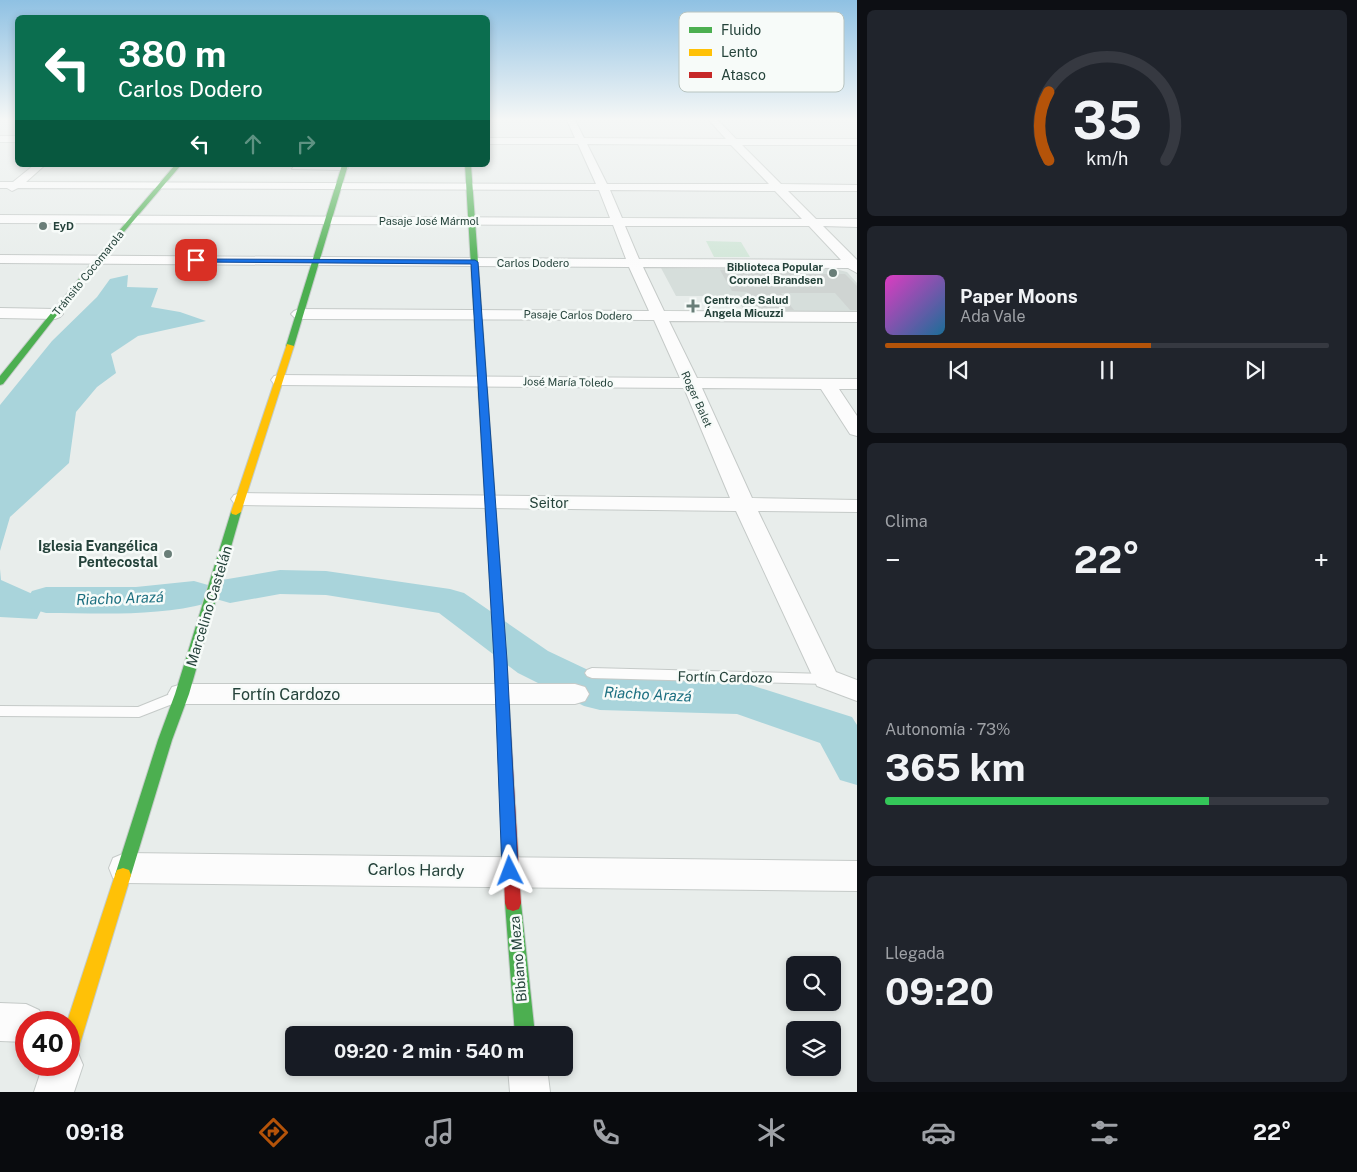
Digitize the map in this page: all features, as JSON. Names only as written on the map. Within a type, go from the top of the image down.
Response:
[{"type":"street","points":[[0,197],[35,169]]},
{"type":"street","name":"Tránsito Cocomarola","points":[[1,379],[98,259],[175,169]]},
{"type":"street","name":"Marcelino Castelán","points":[[78,1011],[182,694],[344,169]]},
{"type":"street","name":"Bibiano Meza","points":[[468,169],[501,660],[510,871],[524,1026]]},
{"type":"street","name":"Roger Balet","points":[[594,169],[618,222],[634,264],[660,316],[743,503],[826,679]]},
{"type":"street","points":[[762,169],[855,266]]},
{"type":"street","points":[[0,185],[857,188]]},
{"type":"street","name":"Pasaje José Mármol","points":[[0,219],[857,223]]},
{"type":"street","name":"Carlos Dodero","points":[[0,259],[855,266]]},
{"type":"street","points":[[0,313],[55,314]]},
{"type":"street","name":"Pasaje Carlos Dodero","points":[[300,314],[857,317]]},
{"type":"street","name":"José María Toledo","points":[[280,380],[857,384]]},
{"type":"street","points":[[827,384],[857,430]]},
{"type":"street","name":"Seitor","points":[[242,499],[743,503],[857,506]]},
{"type":"street","name":"Fortín Cardozo","points":[[826,679],[857,691]]},
{"type":"street","name":"Fortín Cardozo","points":[[182,694],[501,692],[584,683]]},
{"type":"street","name":"Carlos Hardy","points":[[125,868],[857,876]]},
{"type":"street","points":[[0,1022],[15,1023]]},
{"type":"street","points":[[54,1092],[59,1076]]},
{"type":"street","points":[[529,1076],[530,1092]]},
{"type":"lane","name":"Fortín Cardozo","points":[[584,683],[826,679]]},
{"type":"lane","name":"Fortín Cardozo","points":[[0,711],[139,712],[182,694]]},
{"type":"shaded area","points":[[661,268],[835,269],[847,272],[857,283],[857,311],[745,312],[735,296],[676,296]]},
{"type":"green space","points":[[706,241],[741,242],[750,257],[714,257]]},
{"type":"water","points":[[128,275],[127,287],[158,288],[151,307],[180,312],[206,321],[138,336],[111,354],[116,373],[97,387],[76,412],[69,463],[10,517],[0,551],[0,405],[52,341],[97,297],[110,279]]},
{"type":"water","points":[[0,569],[1,580],[46,600],[37,619],[0,617]]},
{"type":"building","points":[[720,270],[803,270],[806,274],[845,274],[857,286],[857,310],[850,310],[835,293],[781,293],[794,310],[759,310],[747,292],[732,291]]},
{"type":"waterway","name":"Riacho Arazá","points":[[230,590],[280,582],[326,583],[450,602],[533,662],[600,694],[738,698],[836,730],[857,766]]},
{"type":"waterway","name":"Riacho Arazá","points":[[46,600],[136,600],[194,594]]},
{"type":"traffic: fast","points":[[0,382],[98,259],[175,169]]},
{"type":"traffic: fast","points":[[290,346],[344,169]]},
{"type":"traffic: fast","points":[[468,169],[500,652]]},
{"type":"traffic: fast","points":[[123,875],[165,740],[182,694],[236,512]]},
{"type":"traffic: fast","points":[[513,903],[524,1026]]},
{"type":"traffic: slow","points":[[236,512],[290,346]]},
{"type":"traffic: slow","points":[[80,1012],[123,875]]},
{"type":"traffic: jam","points":[[500,652],[513,903]]},
{"type":"place","name":"EyD","points":[[43,226]]},
{"type":"place","name":"Biblioteca Popular Coronel Brandsen","points":[[833,273]]},
{"type":"place","name":"Centro de Salud Ángela Micuzzi","points":[[693,306]]},
{"type":"place","name":"Iglesia Evangélica Pentecostal","points":[[168,554]]},
{"type":"route","points":[[196,260],[475,262],[501,660],[510,871]]}]
